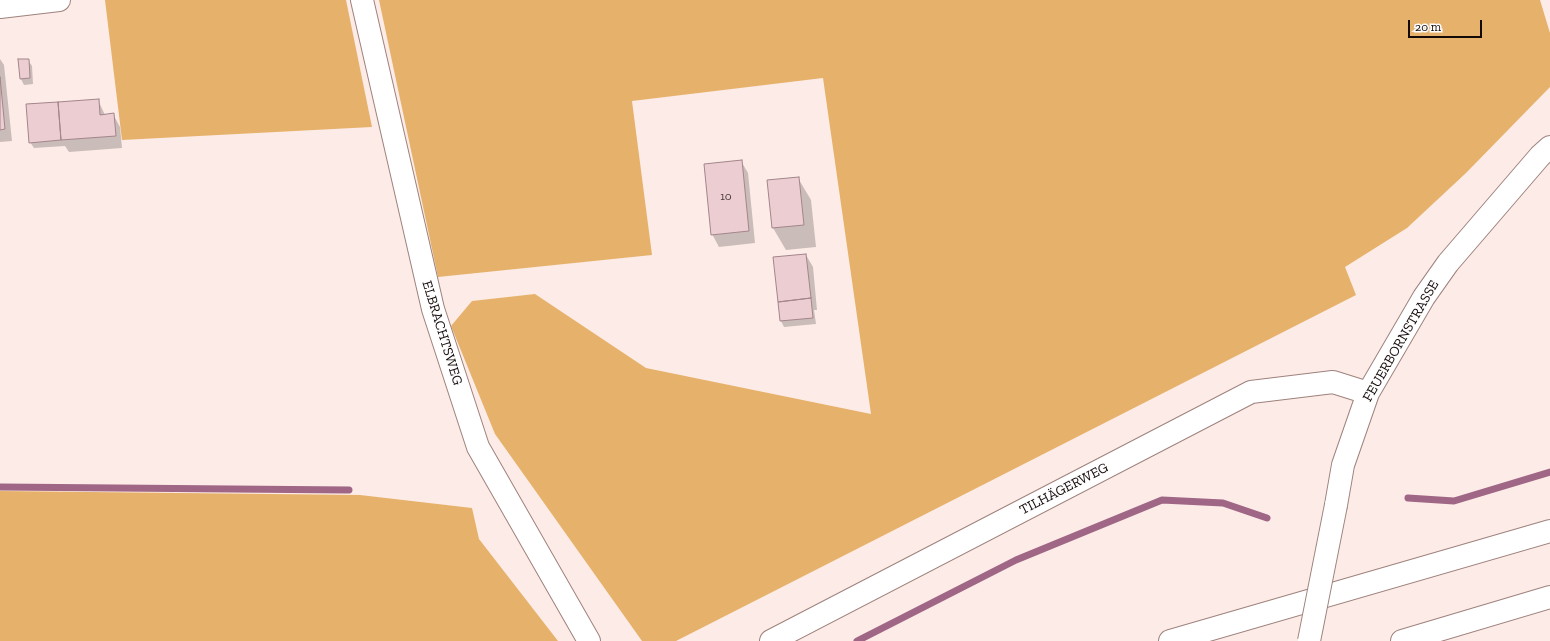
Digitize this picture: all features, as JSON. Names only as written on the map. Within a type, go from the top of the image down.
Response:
[{"type":"main road","points":[[0,7],[59,0]]},
{"type":"main road","name":"ELBRACHTSWEG","points":[[362,0],[433,309],[478,446],[588,641]]},
{"type":"main road","name":"FEUERBORNSTRASSE","points":[[1309,641],[1344,465],[1368,393],[1424,297],[1448,263],[1540,156],[1550,148]]},
{"type":"main road","name":"TILHÄGERWEG","points":[[771,641],[1251,392],[1333,382],[1368,393]]},
{"type":"main road","points":[[1170,641],[1550,531]]},
{"type":"main road","points":[[1402,641],[1550,597]]},
{"type":"shaded area","points":[[105,0],[346,0],[372,127],[122,140]]},
{"type":"shaded area","points":[[379,0],[1540,0],[1550,33],[1550,87],[1466,173],[1407,228],[1345,267],[1356,295],[676,641],[642,641],[495,434],[451,326],[472,301],[535,294],[646,368],[871,414],[823,78],[632,101],[652,255],[438,277]]},
{"type":"shaded area","points":[[0,491],[360,495],[472,508],[479,539],[558,641],[0,641]]},
{"type":"building","points":[[18,59],[29,59],[30,78],[20,79]]},
{"type":"building","points":[[0,77],[5,129],[0,130]]},
{"type":"building","points":[[99,99],[100,115],[114,113],[116,136],[61,140],[58,102]]},
{"type":"building","points":[[58,102],[61,140],[29,143],[26,104]]},
{"type":"building","points":[[742,160],[749,231],[711,235],[704,164]]},
{"type":"building","points":[[799,177],[804,225],[772,228],[767,180]]},
{"type":"building","points":[[806,254],[811,298],[778,302],[773,257]]},
{"type":"building","points":[[811,298],[813,318],[780,321],[778,302]]},
{"type":"waterway","points":[[1408,498],[1454,501],[1550,472]]},
{"type":"waterway","points":[[0,487],[349,490]]},
{"type":"waterway","points":[[857,641],[1016,560],[1162,500],[1223,503],[1267,518]]}]
